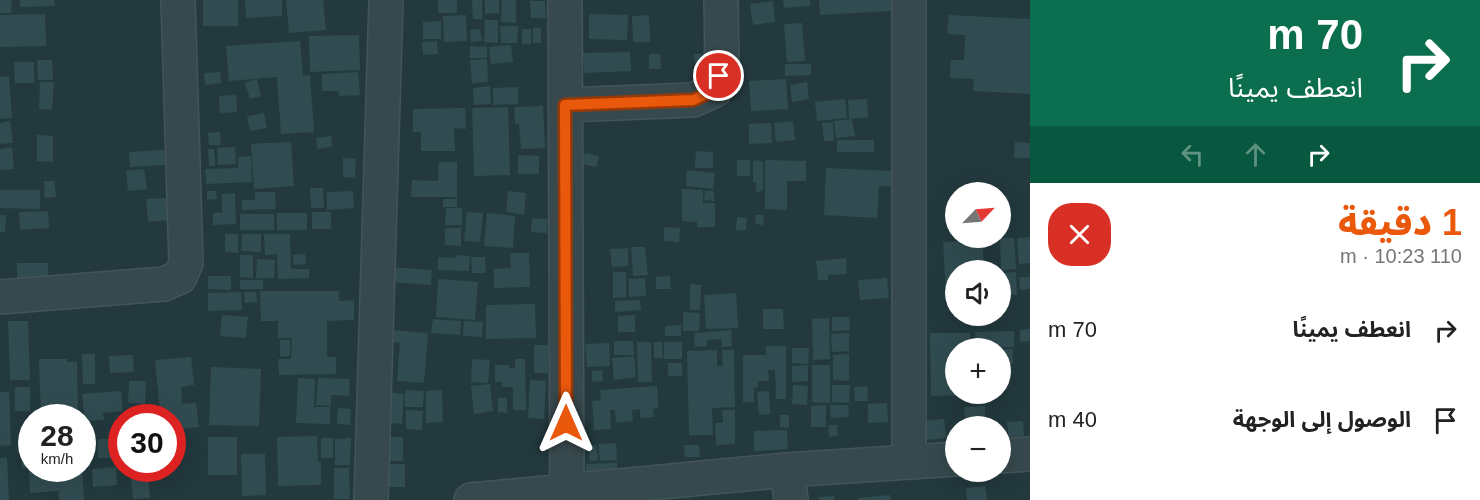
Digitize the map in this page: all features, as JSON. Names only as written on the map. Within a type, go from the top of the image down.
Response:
[{"type":"street","points":[[0,297],[164,284],[180,277],[186,263],[178,0]]},
{"type":"street","points":[[370,500],[386,0]]},
{"type":"street","points":[[565,0],[567,496]]},
{"type":"street","points":[[565,105],[693,100],[715,90],[722,63],[721,0]]},
{"type":"street","points":[[909,0],[909,462]]},
{"type":"street","points":[[1011,455],[1030,454]]},
{"type":"street","points":[[471,500],[789,485],[909,462],[945,460]]},
{"type":"building","points":[[0,0],[12,0],[11,13],[0,13]]},
{"type":"building","points":[[20,0],[54,0],[55,6],[20,7]]},
{"type":"building","points":[[203,0],[238,0],[238,26],[203,26]]},
{"type":"building","points":[[245,0],[282,0],[282,16],[246,18]]},
{"type":"building","points":[[286,0],[323,0],[326,30],[289,33]]},
{"type":"building","points":[[438,0],[457,0],[457,13],[438,13]]},
{"type":"building","points":[[472,0],[482,0],[482,19],[473,19]]},
{"type":"building","points":[[485,0],[499,0],[499,13],[485,14]]},
{"type":"building","points":[[502,0],[516,0],[516,23],[501,22]]},
{"type":"building","points":[[783,0],[810,0],[810,6],[784,8]]},
{"type":"building","points":[[819,0],[891,0],[891,11],[820,15]]},
{"type":"building","points":[[530,1],[545,1],[546,18],[531,18]]},
{"type":"building","points":[[773,1],[775,22],[753,25],[750,4]]},
{"type":"building","points":[[45,14],[46,46],[0,47],[0,15]]},
{"type":"building","points":[[589,14],[628,15],[627,40],[589,39]]},
{"type":"building","points":[[466,15],[467,41],[444,42],[443,16]]},
{"type":"building","points":[[649,15],[650,42],[633,42],[632,16]]},
{"type":"building","points":[[949,15],[1030,19],[1030,94],[973,91],[974,79],[950,78],[951,60],[964,60],[965,35],[947,34]]},
{"type":"building","points":[[485,20],[498,20],[498,43],[484,42]]},
{"type":"building","points":[[441,21],[441,39],[423,39],[423,22]]},
{"type":"building","points":[[802,23],[805,61],[787,62],[784,24]]},
{"type":"building","points":[[500,26],[518,26],[517,43],[501,43]]},
{"type":"building","points":[[533,28],[541,28],[541,43],[533,43]]},
{"type":"building","points":[[480,29],[482,41],[471,42],[470,30]]},
{"type":"building","points":[[522,29],[531,29],[531,44],[522,44]]},
{"type":"building","points":[[359,35],[360,70],[310,72],[309,36]]},
{"type":"building","points":[[300,41],[303,76],[310,75],[314,132],[281,134],[277,77],[229,81],[226,46]]},
{"type":"building","points":[[437,41],[438,54],[423,55],[422,42]]},
{"type":"building","points":[[511,45],[513,62],[491,64],[489,47]]},
{"type":"building","points":[[704,45],[713,45],[714,64],[695,65],[694,54],[703,54]]},
{"type":"building","points":[[470,46],[487,47],[487,58],[470,58]]},
{"type":"building","points":[[630,52],[631,71],[584,73],[583,53]]},
{"type":"building","points":[[649,54],[660,54],[661,69],[649,69]]},
{"type":"building","points":[[487,59],[488,82],[472,83],[470,60]]},
{"type":"building","points":[[37,60],[52,60],[53,80],[38,80]]},
{"type":"building","points":[[14,62],[34,62],[34,83],[15,83]]},
{"type":"building","points":[[785,64],[811,64],[811,75],[785,76]]},
{"type":"building","points":[[220,72],[221,83],[205,85],[204,73]]},
{"type":"building","points":[[358,72],[360,95],[339,96],[339,91],[322,91],[322,74]]},
{"type":"building","points":[[9,76],[12,118],[0,119],[0,77]]},
{"type":"building","points":[[257,79],[261,96],[250,99],[245,83]]},
{"type":"building","points":[[786,79],[788,109],[751,111],[749,81]]},
{"type":"building","points":[[40,82],[54,82],[52,110],[39,109]]},
{"type":"building","points":[[807,82],[809,99],[792,102],[790,85]]},
{"type":"building","points":[[490,86],[491,104],[474,105],[473,88]]},
{"type":"building","points":[[518,87],[518,104],[493,105],[493,88]]},
{"type":"building","points":[[236,95],[237,112],[220,113],[219,96]]},
{"type":"building","points":[[845,99],[847,118],[817,121],[815,102]]},
{"type":"building","points":[[867,99],[868,117],[849,119],[848,100]]},
{"type":"building","points":[[543,106],[545,148],[521,149],[519,124],[515,124],[514,107]]},
{"type":"building","points":[[508,107],[510,175],[474,176],[472,108]]},
{"type":"building","points":[[465,108],[466,129],[454,128],[455,151],[421,151],[421,132],[413,132],[413,109]]},
{"type":"building","points":[[264,113],[267,128],[250,131],[247,116]]},
{"type":"building","points":[[852,119],[855,136],[836,138],[834,121]]},
{"type":"building","points":[[10,121],[13,143],[0,144],[0,123]]},
{"type":"building","points":[[793,121],[795,140],[776,142],[774,123]]},
{"type":"building","points":[[833,122],[834,141],[824,141],[822,123]]},
{"type":"building","points":[[771,123],[772,143],[749,144],[749,124]]},
{"type":"building","points":[[220,132],[221,145],[209,145],[208,133]]},
{"type":"building","points":[[37,135],[53,136],[53,162],[37,161]]},
{"type":"building","points":[[331,136],[332,147],[317,149],[316,138]]},
{"type":"building","points":[[837,140],[874,140],[874,152],[837,152]]},
{"type":"building","points":[[291,142],[294,186],[254,189],[251,144]]},
{"type":"building","points":[[1015,142],[1030,143],[1030,158],[1014,158]]},
{"type":"building","points":[[12,147],[14,169],[0,170],[0,149]]},
{"type":"building","points":[[235,147],[236,164],[218,165],[217,148]]},
{"type":"building","points":[[208,149],[214,149],[215,166],[209,166]]},
{"type":"building","points":[[164,150],[165,165],[130,167],[129,152]]},
{"type":"building","points":[[696,151],[713,152],[713,168],[695,168]]},
{"type":"building","points":[[585,153],[599,156],[596,167],[582,164]]},
{"type":"building","points":[[518,155],[539,156],[539,174],[518,174]]},
{"type":"building","points":[[251,156],[252,182],[206,184],[205,169],[238,168],[238,157]]},
{"type":"building","points":[[343,158],[356,159],[355,178],[343,177]]},
{"type":"building","points":[[737,160],[750,160],[750,176],[737,176]]},
{"type":"building","points":[[753,160],[763,161],[763,191],[756,192],[756,182],[753,183]]},
{"type":"building","points":[[765,160],[806,161],[806,181],[787,181],[787,210],[765,209]]},
{"type":"building","points":[[439,162],[457,162],[457,197],[411,197],[412,180],[438,181]]},
{"type":"building","points":[[826,168],[893,171],[892,186],[879,186],[877,218],[824,215]]},
{"type":"building","points":[[144,169],[147,189],[128,191],[126,171]]},
{"type":"building","points":[[687,170],[715,173],[713,189],[686,186]]},
{"type":"building","points":[[44,181],[54,181],[56,197],[45,198]]},
{"type":"building","points":[[310,188],[323,188],[324,208],[311,208]]},
{"type":"building","points":[[682,189],[703,190],[703,203],[715,203],[715,227],[697,227],[697,222],[682,221]]},
{"type":"building","points":[[0,190],[40,190],[40,209],[0,208]]},
{"type":"building","points":[[207,191],[216,191],[217,199],[207,200]]},
{"type":"building","points":[[353,191],[354,208],[327,210],[327,192]]},
{"type":"building","points":[[508,191],[526,193],[524,215],[506,212]]},
{"type":"building","points":[[705,191],[714,191],[714,201],[704,200]]},
{"type":"building","points":[[255,192],[275,192],[276,209],[242,210],[242,200],[255,200]]},
{"type":"building","points":[[235,193],[236,224],[213,225],[213,213],[231,212],[222,212],[222,194]]},
{"type":"building","points":[[167,198],[169,220],[148,222],[146,199]]},
{"type":"building","points":[[443,199],[457,199],[457,207],[443,207]]},
{"type":"building","points":[[446,208],[462,208],[462,225],[445,225]]},
{"type":"building","points":[[48,211],[49,228],[20,230],[19,212]]},
{"type":"building","points":[[312,212],[331,212],[331,229],[312,229]]},
{"type":"building","points":[[467,212],[483,213],[480,242],[464,241]]},
{"type":"building","points":[[277,213],[307,213],[307,230],[277,230]]},
{"type":"building","points":[[487,213],[515,216],[513,248],[484,246]]},
{"type":"building","points":[[240,214],[274,214],[274,230],[240,230]]},
{"type":"building","points":[[0,215],[6,215],[5,232],[0,232]]},
{"type":"building","points":[[756,215],[764,215],[763,225],[755,224]]},
{"type":"building","points":[[737,217],[747,218],[746,230],[736,230]]},
{"type":"building","points":[[532,218],[548,219],[547,233],[531,232]]},
{"type":"building","points":[[664,227],[680,228],[679,242],[664,241]]},
{"type":"building","points":[[445,228],[461,228],[461,246],[445,245]]},
{"type":"building","points":[[225,234],[238,234],[238,253],[225,252]]},
{"type":"building","points":[[242,234],[261,234],[261,252],[241,251]]},
{"type":"building","points":[[264,234],[290,234],[291,269],[309,269],[309,278],[278,279],[277,254],[265,255]]},
{"type":"building","points":[[1030,237],[1030,263],[1019,264],[1017,238]]},
{"type":"building","points":[[1011,238],[1014,238],[1016,269],[1011,269],[1011,260],[1001,260],[1000,248],[1011,248]]},
{"type":"building","points":[[943,242],[945,242],[945,248],[983,248],[983,260],[945,260],[945,276]]},
{"type":"building","points":[[631,247],[645,247],[648,275],[633,276]]},
{"type":"building","points":[[628,248],[628,266],[612,267],[610,249]]},
{"type":"building","points":[[510,253],[529,253],[530,287],[494,288],[494,269],[511,268]]},
{"type":"building","points":[[305,254],[306,264],[294,265],[293,255]]},
{"type":"building","points":[[240,255],[253,255],[253,278],[240,277]]},
{"type":"building","points":[[455,255],[470,256],[469,271],[438,270],[438,257],[456,258]]},
{"type":"building","points":[[471,257],[485,257],[486,273],[472,273]]},
{"type":"building","points":[[846,258],[847,274],[828,275],[828,280],[818,280],[816,261]]},
{"type":"building","points":[[257,259],[275,260],[274,278],[256,278]]},
{"type":"building","points":[[17,263],[48,263],[48,279],[17,280]]},
{"type":"building","points":[[391,267],[432,270],[431,285],[390,282]]},
{"type":"building","points":[[613,272],[626,272],[626,297],[613,298]]},
{"type":"building","points":[[1011,272],[1016,272],[1017,295],[1011,295]]},
{"type":"building","points":[[208,276],[231,276],[231,290],[208,289]]},
{"type":"building","points":[[670,276],[671,289],[656,289],[656,277]]},
{"type":"building","points":[[1019,277],[1030,277],[1030,289],[1020,290]]},
{"type":"building","points":[[645,278],[646,296],[629,297],[629,279]]},
{"type":"building","points":[[887,278],[889,298],[860,300],[858,280]]},
{"type":"building","points":[[438,279],[478,282],[475,320],[436,317]]},
{"type":"building","points":[[240,280],[263,280],[263,289],[240,289]]},
{"type":"building","points":[[690,284],[701,285],[700,310],[690,310]]},
{"type":"building","points":[[260,291],[339,291],[339,301],[354,300],[354,320],[327,321],[327,357],[336,357],[336,374],[279,375],[278,359],[291,359],[292,338],[278,338],[278,321],[261,321]]},
{"type":"building","points":[[241,292],[242,310],[208,311],[208,293]]},
{"type":"building","points":[[244,292],[256,292],[257,302],[245,303]]},
{"type":"building","points":[[736,293],[738,328],[706,329],[704,295]]},
{"type":"building","points":[[640,300],[641,310],[615,312],[615,301]]},
{"type":"building","points":[[535,304],[536,338],[486,339],[486,305]]},
{"type":"building","points":[[763,309],[783,309],[784,329],[763,329]]},
{"type":"building","points":[[683,312],[700,313],[699,331],[683,331]]},
{"type":"building","points":[[222,315],[248,317],[246,338],[220,336]]},
{"type":"building","points":[[635,315],[635,332],[618,332],[618,316]]},
{"type":"building","points":[[832,317],[849,317],[850,330],[832,331]]},
{"type":"building","points":[[829,318],[830,359],[813,360],[812,319]]},
{"type":"building","points":[[433,319],[461,321],[460,335],[431,333]]},
{"type":"building","points":[[8,321],[28,321],[30,380],[10,380]]},
{"type":"building","points":[[464,321],[483,322],[482,337],[463,336]]},
{"type":"building","points":[[681,325],[681,336],[665,336],[665,326]]},
{"type":"building","points":[[1030,329],[1030,341],[1020,342],[1020,330]]},
{"type":"building","points":[[392,330],[428,333],[424,383],[397,381],[400,343],[391,342]]},
{"type":"building","points":[[731,330],[732,346],[722,347],[721,339],[707,340],[707,346],[695,347],[694,333]]},
{"type":"building","points":[[1014,331],[1014,347],[1011,347],[1011,338],[975,338],[975,332]]},
{"type":"building","points":[[849,333],[849,351],[832,352],[831,334]]},
{"type":"building","points":[[930,333],[970,333],[970,338],[945,338],[945,396],[931,396]]},
{"type":"building","points":[[280,340],[290,340],[290,356],[280,357]]},
{"type":"building","points":[[614,341],[633,341],[634,355],[614,355]]},
{"type":"building","points":[[637,342],[651,342],[652,382],[638,382]]},
{"type":"building","points":[[654,342],[662,342],[663,358],[654,358]]},
{"type":"building","points":[[664,342],[682,342],[682,359],[664,359]]},
{"type":"building","points":[[609,343],[610,366],[587,367],[585,344]]},
{"type":"building","points":[[534,345],[548,345],[548,373],[534,373]]},
{"type":"building","points":[[766,346],[786,346],[786,399],[776,399],[775,370],[768,370],[769,381],[758,381],[758,387],[754,388],[754,402],[743,402],[743,355],[766,355]]},
{"type":"building","points":[[792,348],[809,348],[808,364],[792,363]]},
{"type":"building","points":[[1011,349],[1013,349],[1013,364],[1011,364]]},
{"type":"building","points":[[717,350],[717,366],[723,366],[722,350],[734,350],[735,407],[712,408],[713,435],[689,435],[687,351]]},
{"type":"building","points":[[82,354],[95,354],[95,384],[83,384]]},
{"type":"building","points":[[849,354],[849,381],[833,380],[833,355]]},
{"type":"building","points":[[133,355],[134,372],[110,373],[109,356]]},
{"type":"building","points":[[634,356],[636,377],[614,380],[612,358]]},
{"type":"building","points":[[191,357],[194,385],[181,387],[182,404],[159,404],[155,360]]},
{"type":"building","points":[[39,359],[67,359],[67,362],[77,362],[78,404],[41,404]]},
{"type":"building","points":[[472,359],[490,360],[488,383],[471,382]]},
{"type":"building","points":[[515,359],[525,359],[526,410],[513,410],[513,387],[502,387],[502,382],[495,382],[495,365],[509,365],[509,368],[515,368]]},
{"type":"building","points":[[668,363],[682,363],[682,376],[668,376]]},
{"type":"building","points":[[808,365],[808,381],[792,382],[792,366]]},
{"type":"building","points":[[812,365],[830,365],[830,403],[812,402]]},
{"type":"building","points":[[211,367],[261,369],[259,426],[209,425]]},
{"type":"building","points":[[602,370],[603,381],[592,382],[592,371]]},
{"type":"building","points":[[298,378],[315,379],[314,407],[330,407],[330,424],[296,423]]},
{"type":"building","points":[[318,378],[350,379],[349,396],[331,395],[331,406],[316,405]]},
{"type":"building","points":[[530,380],[546,381],[544,419],[528,418]]},
{"type":"building","points":[[129,381],[146,381],[145,404],[128,403]]},
{"type":"building","points":[[490,384],[493,411],[474,414],[471,386]]},
{"type":"building","points":[[793,385],[808,386],[807,405],[792,404]]},
{"type":"building","points":[[832,385],[850,385],[849,403],[832,402]]},
{"type":"building","points":[[657,386],[658,408],[653,409],[654,417],[640,418],[640,409],[632,410],[633,421],[616,423],[615,410],[610,410],[611,429],[594,430],[592,401],[601,400],[600,390]]},
{"type":"building","points":[[867,386],[868,401],[855,401],[854,387]]},
{"type":"building","points":[[15,387],[30,387],[30,404],[18,404],[18,411],[15,411]]},
{"type":"building","points":[[405,390],[424,391],[423,407],[405,407]]},
{"type":"building","points":[[442,390],[443,422],[426,423],[426,391]]},
{"type":"building","points":[[121,391],[122,404],[108,404],[108,412],[103,413],[104,420],[96,420],[96,404],[83,404],[82,394]]},
{"type":"building","points":[[769,391],[770,414],[759,415],[757,392]]},
{"type":"building","points":[[0,392],[9,392],[11,445],[0,446]]},
{"type":"building","points":[[392,393],[404,394],[402,424],[391,423]]},
{"type":"building","points":[[498,398],[507,398],[507,413],[498,412]]},
{"type":"building","points":[[196,403],[199,427],[186,428],[186,404],[182,404]]},
{"type":"building","points":[[887,403],[888,422],[868,423],[868,404]]},
{"type":"building","points":[[826,405],[826,427],[811,427],[811,406]]},
{"type":"building","points":[[830,405],[848,405],[849,417],[831,418]]},
{"type":"building","points":[[985,406],[985,416],[965,416],[964,407]]},
{"type":"building","points":[[338,408],[351,409],[350,425],[337,424]]},
{"type":"building","points":[[406,410],[423,411],[422,430],[406,429]]},
{"type":"building","points":[[722,410],[735,410],[735,444],[716,445],[715,423],[723,423]]},
{"type":"building","points":[[780,415],[789,415],[789,428],[780,427]]},
{"type":"building","points":[[944,419],[945,438],[925,440],[924,421]]},
{"type":"building","points":[[1023,421],[1024,436],[1011,437],[1011,422]]},
{"type":"building","points":[[828,425],[837,425],[838,436],[829,437]]},
{"type":"building","points":[[787,430],[788,449],[754,451],[754,431]]},
{"type":"building","points":[[317,436],[318,462],[321,462],[321,485],[278,486],[277,437]]},
{"type":"building","points":[[208,437],[237,437],[237,475],[208,475]]},
{"type":"building","points":[[384,437],[403,437],[403,461],[384,461]]},
{"type":"building","points":[[321,438],[333,438],[333,458],[321,458]]},
{"type":"building","points":[[351,438],[350,465],[335,465],[335,439]]},
{"type":"building","points":[[98,439],[108,439],[108,458],[98,458]]},
{"type":"building","points":[[616,443],[617,460],[600,461],[598,444]]},
{"type":"building","points":[[596,445],[598,460],[590,461],[588,446]]},
{"type":"building","points":[[684,445],[699,445],[700,457],[685,457]]},
{"type":"building","points":[[241,454],[265,454],[266,495],[242,496]]},
{"type":"building","points":[[0,458],[7,458],[9,500],[0,500]]},
{"type":"building","points":[[617,463],[617,476],[587,478],[586,464]]},
{"type":"building","points":[[384,464],[405,464],[405,487],[384,487]]},
{"type":"building","points":[[108,468],[108,482],[117,482],[117,485],[93,487],[93,482],[96,482],[96,469]]},
{"type":"building","points":[[334,468],[349,468],[350,499],[334,499]]},
{"type":"building","points":[[30,482],[83,482],[84,500],[59,500],[59,491],[30,493]]},
{"type":"building","points":[[131,482],[148,482],[150,498],[133,499]]},
{"type":"building","points":[[985,486],[987,500],[967,500],[966,488]]},
{"type":"building","points":[[890,495],[891,500],[858,500],[858,498]]},
{"type":"building","points":[[834,496],[834,500],[819,500],[819,497]]},
{"type":"route","points":[[566,423],[565,105],[693,100],[715,90],[719,76]]}]
